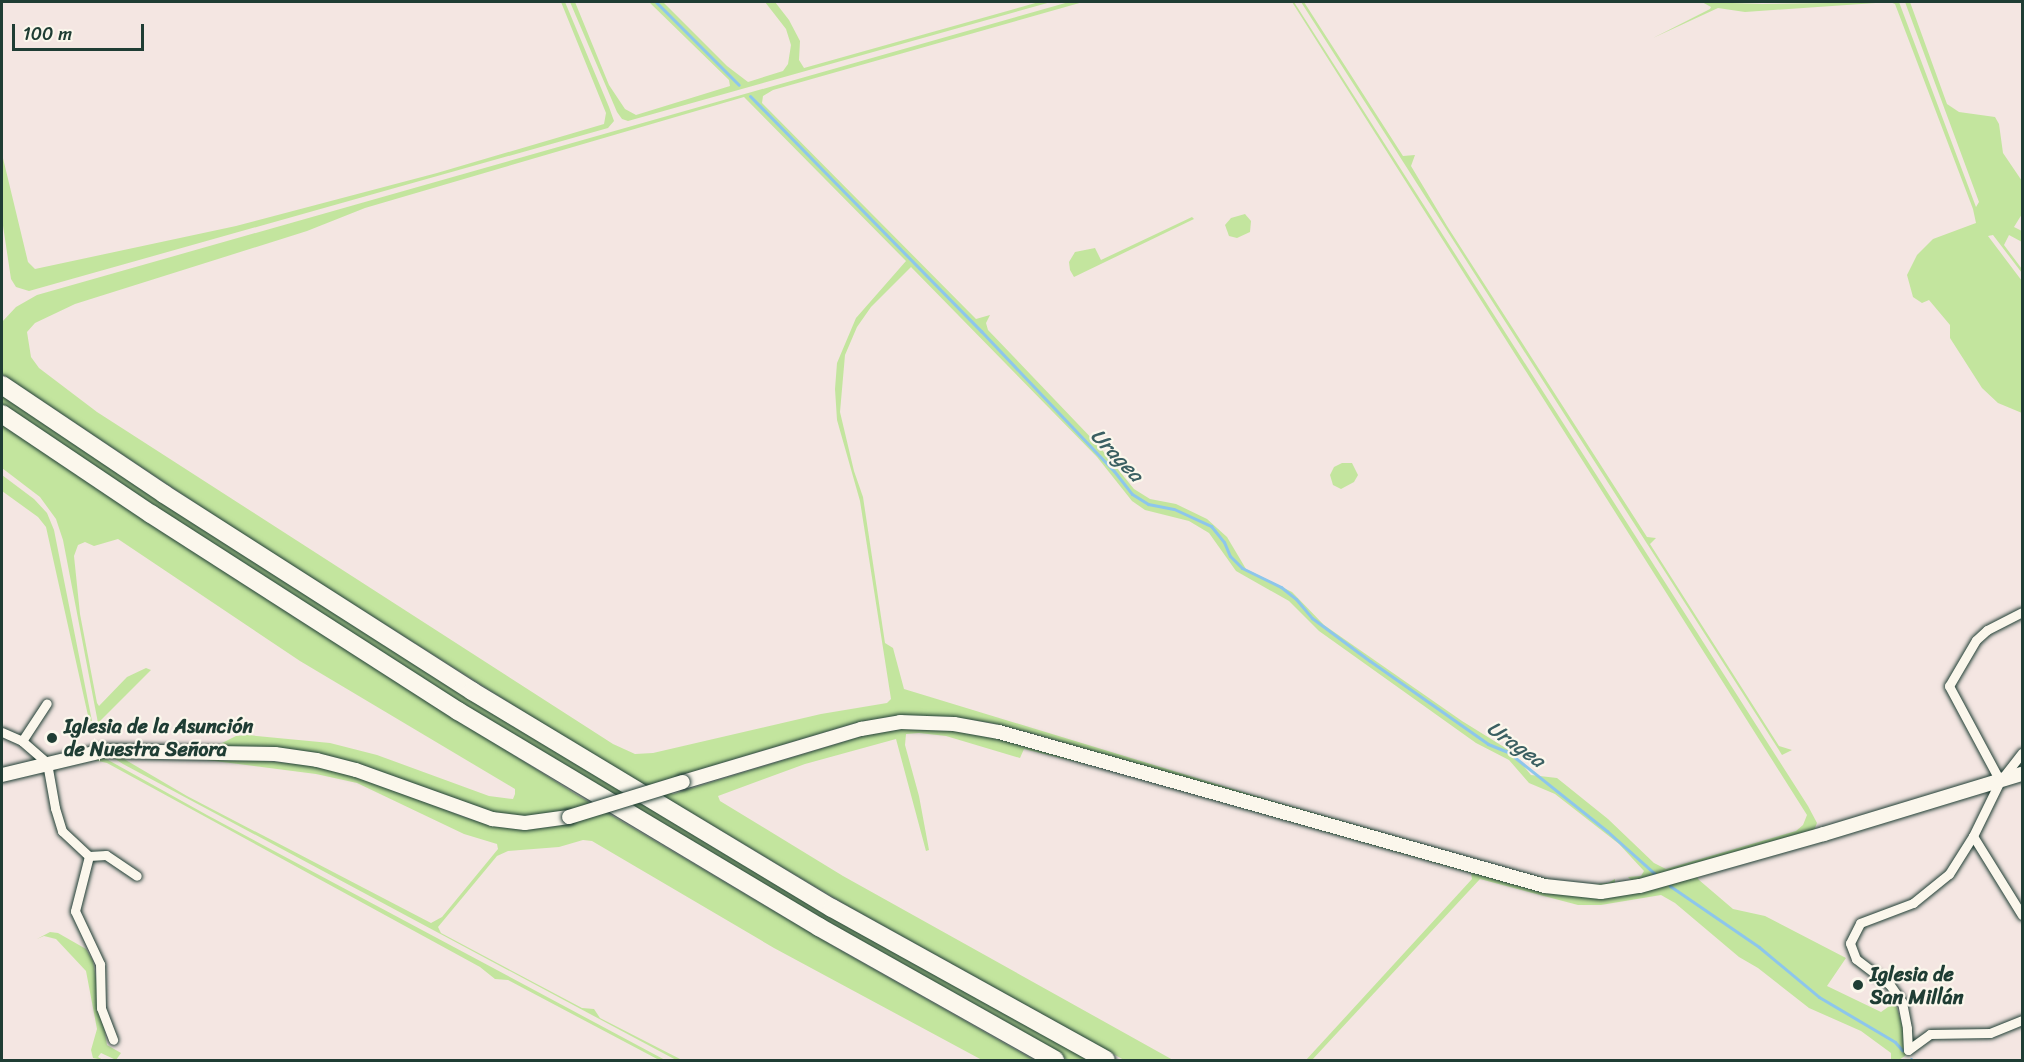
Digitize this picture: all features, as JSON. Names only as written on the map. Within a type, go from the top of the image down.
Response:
[{"type":"highway","points":[[2,385],[184,507],[472,692],[832,908],[1106,1060]]},
{"type":"highway","points":[[2,414],[160,521],[468,717],[809,921],[1055,1060]]},
{"type":"street","points":[[2000,781],[1949,686],[1976,640],[1987,630],[2022,612]]},
{"type":"street","points":[[22,741],[47,703]]},
{"type":"street","points":[[2,775],[94,752],[124,750],[286,755],[357,770],[492,819],[525,823],[569,817],[861,729],[900,722],[954,724],[1011,735],[1545,886],[1601,892],[1640,886],[1824,834],[2022,774]]},
{"type":"street","points":[[2,732],[22,741],[47,763],[55,808],[63,831],[89,856],[106,855],[137,876]]},
{"type":"street","points":[[2022,753],[2000,781],[1973,836],[1949,874],[1913,903],[1860,923],[1850,943],[1856,959],[1890,985],[1902,1002],[1908,1050],[1930,1034],[1990,1033],[2022,1020]]},
{"type":"street","points":[[1973,836],[2022,915]]},
{"type":"street","points":[[89,856],[75,911],[100,964],[101,1008],[113,1040]]},
{"type":"green space","points":[[561,2],[565,2],[609,107],[614,121],[608,128],[29,291],[16,287],[11,279],[2,219],[2,154],[28,262],[35,269],[236,226],[437,173],[604,124],[606,113]]},
{"type":"green space","points":[[570,2],[575,2],[609,85],[625,109],[636,115],[730,86],[729,80],[649,2],[663,2],[727,66],[748,82],[783,71],[788,64],[791,45],[786,29],[765,2],[775,2],[789,20],[800,41],[799,60],[804,68],[1039,2],[1051,2],[628,121],[622,119],[617,112]]},
{"type":"green space","points":[[1069,2],[1083,2],[773,90],[763,96],[762,103],[976,319],[990,315],[986,323],[988,330],[1098,445],[1134,489],[1150,499],[1176,504],[1207,519],[1227,537],[1246,569],[1292,592],[1324,625],[1462,721],[1512,752],[1531,775],[1557,778],[1608,819],[1654,863],[1666,869],[1796,831],[1803,825],[1807,815],[1292,2],[1294,2],[1808,806],[1817,823],[1814,830],[1634,883],[1628,877],[1641,876],[1644,871],[1619,844],[1555,794],[1529,783],[1509,760],[1476,743],[1319,631],[1289,601],[1236,571],[1209,533],[1189,521],[1145,510],[1132,501],[1097,457],[911,267],[871,307],[857,327],[845,355],[840,412],[854,471],[863,497],[885,643],[893,648],[904,689],[1269,800],[1513,870],[1563,883],[1587,885],[1608,883],[1615,879],[1615,886],[1570,886],[1237,795],[1045,737],[992,723],[952,717],[888,717],[852,724],[655,783],[673,794],[872,733],[900,729],[964,731],[994,737],[1544,891],[1597,897],[1694,873],[1733,909],[1765,916],[1846,958],[1827,986],[1881,1012],[1895,1002],[1908,1043],[1905,1056],[1899,1060],[1891,1060],[1891,1053],[1861,1031],[1809,1008],[1758,968],[1739,957],[1675,903],[1661,895],[1601,905],[1578,905],[1480,879],[1312,1060],[1306,1060],[1472,879],[1471,873],[1098,767],[1024,749],[1020,758],[946,736],[919,733],[906,734],[905,745],[919,796],[929,850],[926,851],[896,739],[805,764],[718,796],[720,801],[843,876],[1173,1060],[1124,1060],[848,906],[567,739],[242,534],[2,374],[2,322],[16,307],[37,295]],"holes":[[[744,97],[906,261],[856,318],[837,363],[835,389],[837,420],[860,501],[891,699],[887,703],[821,714],[653,753],[635,754],[613,744],[97,412],[39,368],[31,357],[27,332],[35,323],[75,304],[307,231],[365,208]]]},
{"type":"green space","points":[[1301,2],[1304,2],[1403,156],[1415,155],[1411,166],[1447,226],[1647,537],[1656,538],[1650,544],[1779,746],[1792,750],[1782,755]]},
{"type":"green space","points":[[1702,2],[1762,4],[1888,2],[1745,12],[1718,8],[1653,38],[1710,9],[1711,7]]},
{"type":"green space","points":[[1890,2],[1899,2],[1976,207],[1979,202],[1905,2],[1910,2],[1947,104],[1959,112],[1995,117],[1999,124],[2003,153],[2022,181],[2022,214],[2014,227],[2022,231],[2022,242],[2009,235],[2004,245],[2022,269],[2022,273],[1993,235],[1988,236],[2022,281],[2022,413],[1998,403],[1982,388],[1950,338],[1950,325],[1929,300],[1922,303],[1913,297],[1907,275],[1917,255],[1933,239],[1976,223],[1973,209],[1895,4]]},
{"type":"green space","points":[[1245,214],[1251,221],[1250,232],[1237,238],[1229,236],[1225,225],[1231,218]]},
{"type":"green space","points":[[1192,217],[1194,219],[1074,277],[1070,270],[1069,262],[1075,252],[1095,248],[1101,260]]},
{"type":"green space","points":[[2,392],[187,517],[1093,1060],[1068,1060],[1032,1041],[896,964],[463,707],[2,407]]},
{"type":"green space","points":[[2,424],[284,610],[577,795],[840,950],[1034,1060],[982,1060],[774,948],[592,841],[583,840],[559,847],[508,851],[497,856],[438,927],[441,933],[582,1008],[594,1009],[600,1018],[682,1060],[676,1060],[123,764],[112,757],[148,757],[124,759],[187,796],[431,923],[442,917],[498,849],[497,844],[464,834],[357,783],[316,774],[207,760],[161,757],[224,758],[333,769],[369,780],[464,817],[515,829],[551,827],[577,822],[562,812],[515,817],[485,813],[362,765],[219,749],[220,744],[236,736],[247,735],[330,743],[377,755],[489,796],[513,799],[515,794],[515,789],[300,661],[118,539],[94,546],[85,542],[78,545],[74,556],[80,614],[97,703],[99,706],[127,677],[146,668],[151,670],[98,723],[63,540],[56,519],[40,497],[2,468]]},
{"type":"green space","points":[[1342,463],[1352,463],[1358,475],[1354,482],[1341,489],[1333,485],[1330,475],[1334,467]]},
{"type":"green space","points":[[2,475],[34,499],[47,513],[54,530],[92,721],[89,720],[46,527],[38,517],[2,491]]},
{"type":"green space","points":[[101,756],[665,1060],[659,1060],[508,980],[495,979],[480,967],[107,763],[90,759]]},
{"type":"green space","points":[[50,932],[58,933],[86,949],[93,961],[107,1045],[121,1053],[116,1060],[101,1053],[98,1057],[103,1060],[93,1058],[91,1050],[97,1029],[86,971],[56,939],[44,936],[37,939]]},
{"type":"waterway","name":"Uragea","points":[[656,2],[739,85]]},
{"type":"waterway","name":"Uragea","points":[[750,96],[981,331],[1114,471],[1132,494],[1148,504],[1174,509],[1211,526],[1224,542],[1230,556],[1242,568],[1281,587],[1296,599],[1312,618],[1370,661],[1488,744],[1508,752],[1607,831],[1655,874]]},
{"type":"waterway","name":"Uragea","points":[[1670,886],[1759,947],[1819,997],[1895,1042],[1902,1050]]},
{"type":"place","name":"Iglesia de la Asunción de Nuestra Señora","points":[[52,738]]},
{"type":"place","name":"Iglesia de San Millán","points":[[1858,985]]}]
